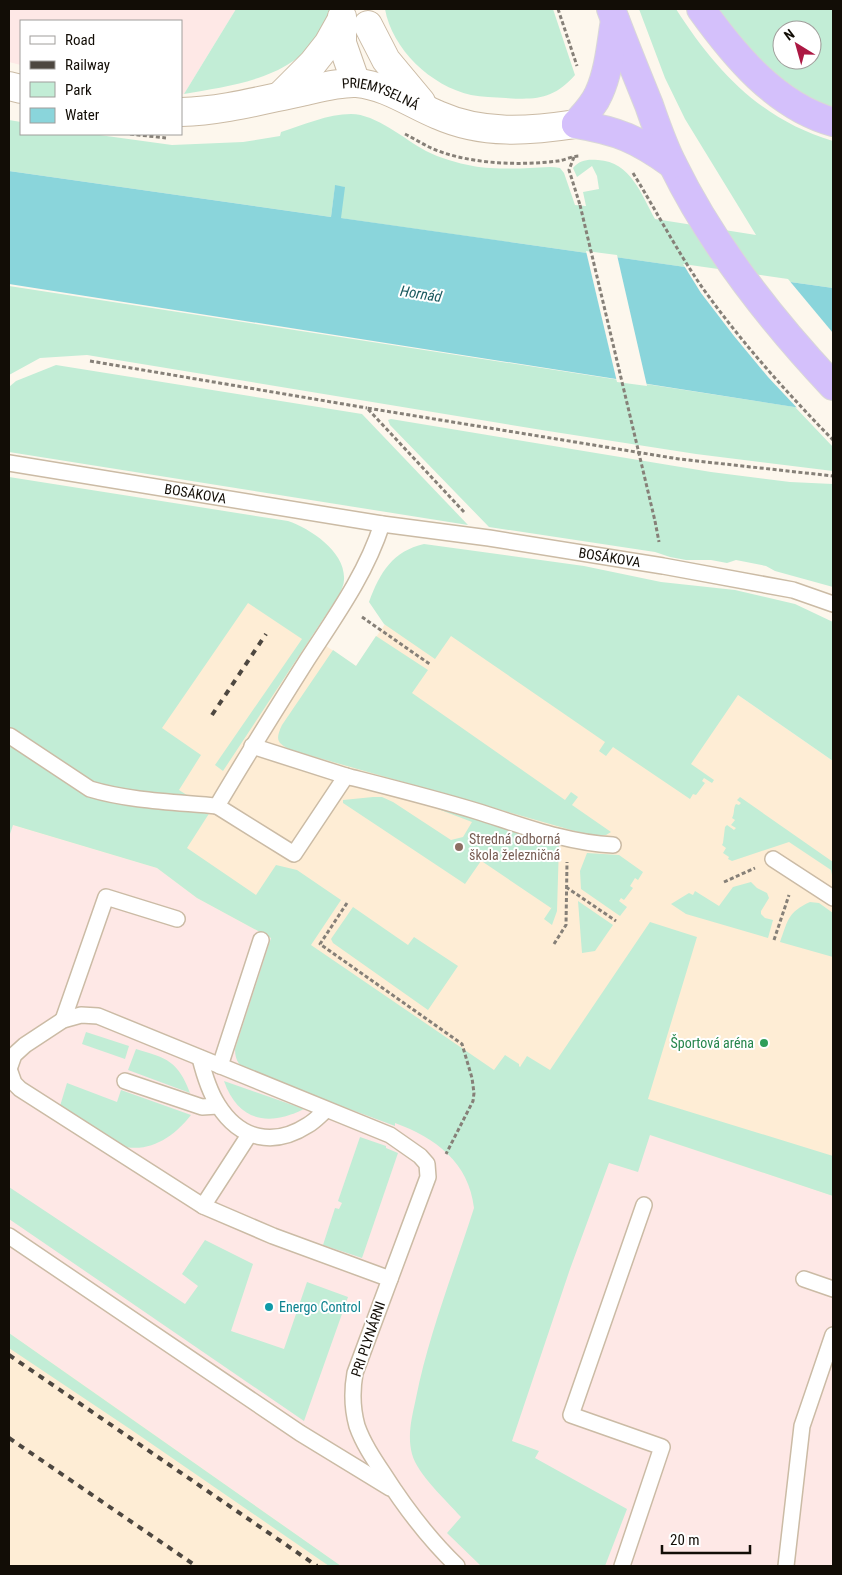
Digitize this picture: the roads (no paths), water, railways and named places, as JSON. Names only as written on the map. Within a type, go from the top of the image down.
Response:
[{"type":"highway","points":[[701,9],[734,52],[767,84],[806,112],[833,122]]},
{"type":"highway","points":[[576,124],[589,109],[599,92],[613,15]]},
{"type":"highway","points":[[613,15],[672,164],[715,238],[758,299],[786,334],[833,386]]},
{"type":"highway","points":[[576,124],[603,128],[632,138],[651,148],[672,164]]},
{"type":"street","points":[[354,15],[369,42],[356,83]]},
{"type":"street","points":[[280,96],[318,57],[354,15]]},
{"type":"street","points":[[354,15],[386,60],[428,111]]},
{"type":"street","name":"PRIEMYSELNÁ","points":[[182,112],[216,109],[333,85],[356,83],[375,86],[428,111],[459,123],[481,128],[521,131],[576,124]]},
{"type":"lane","name":"BOSÁKOVA","points":[[9,464],[382,524],[489,538],[663,566],[793,590],[833,604]]},
{"type":"lane","points":[[217,806],[252,746],[352,590],[375,546],[382,524]]},
{"type":"lane","points":[[10,736],[90,789],[103,793],[217,806],[294,854],[346,776]]},
{"type":"lane","points":[[252,746],[346,776],[440,800],[567,839],[614,846]]},
{"type":"lane","points":[[774,859],[833,898]]},
{"type":"lane","points":[[63,1020],[106,897],[177,919]]},
{"type":"lane","points":[[220,1066],[261,940]]},
{"type":"lane","points":[[200,1058],[207,1084],[218,1106],[233,1123],[249,1135],[265,1139],[287,1135],[308,1125],[326,1110],[220,1066],[98,1016],[81,1015],[63,1020],[14,1055],[9,1069],[14,1083],[20,1089],[203,1206],[273,1236],[390,1279]]},
{"type":"lane","points":[[124,1080],[202,1107],[218,1106]]},
{"type":"lane","name":"PRI PLYNÁRNI","points":[[326,1110],[390,1136],[420,1156],[427,1164],[428,1177],[355,1373],[352,1401],[366,1447],[394,1490],[430,1538],[457,1566]]},
{"type":"lane","points":[[203,1206],[249,1135]]},
{"type":"lane","points":[[622,1566],[662,1447],[571,1416],[644,1205]]},
{"type":"lane","points":[[9,1236],[300,1433],[394,1490]]},
{"type":"lane","points":[[804,1279],[833,1289]]},
{"type":"lane","points":[[786,1566],[802,1426],[833,1334]]},
{"type":"water","name":"Hornád","points":[[9,171],[331,217],[335,185],[345,187],[341,218],[833,288],[833,413],[9,284]]},
{"type":"railway","points":[[212,715],[266,634]]},
{"type":"railway","points":[[9,1355],[317,1566]]},
{"type":"railway","points":[[9,1438],[196,1566]]},
{"type":"place","name":"Stredná odborná škola železničná","points":[[459,847]]},
{"type":"place","name":"Športová aréna","points":[[764,1043]]},
{"type":"place","name":"Energo Control","points":[[269,1307]]}]
